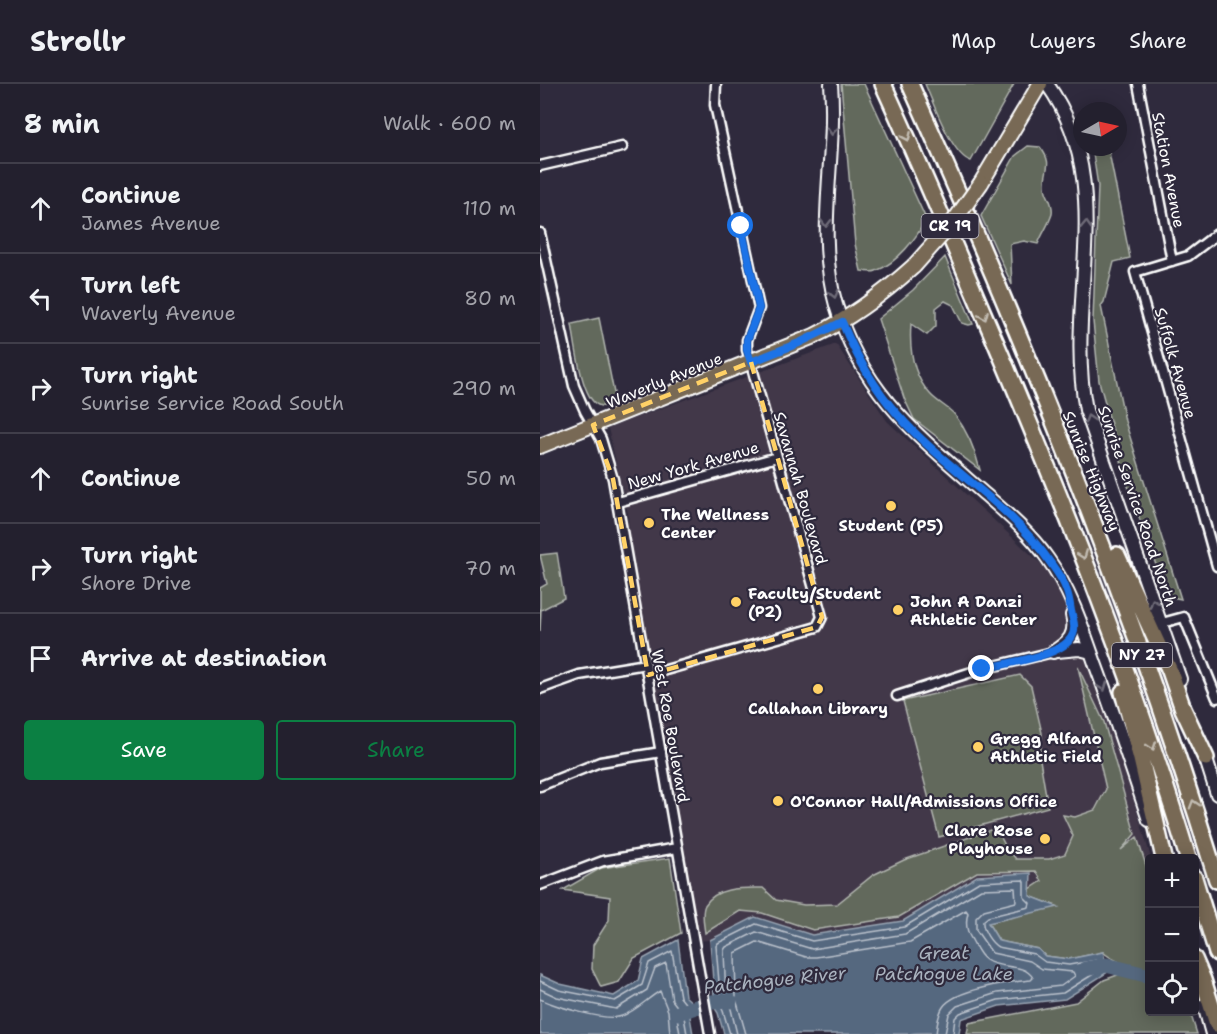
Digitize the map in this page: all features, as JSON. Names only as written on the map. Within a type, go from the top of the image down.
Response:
[{"type":"highway","name":"NY 27","points":[[883,84],[943,218],[1039,446],[1104,611],[1187,854]]},
{"type":"highway","name":"Sunrise Highway","points":[[910,84],[977,237],[1115,577],[1190,792],[1217,880]]},
{"type":"highway","points":[[1057,433],[1111,542],[1170,671],[1183,709],[1206,758]]},
{"type":"highway","points":[[1104,611],[1161,854]]},
{"type":"highway","points":[[1199,894],[1217,952]]},
{"type":"highway","points":[[1195,962],[1217,1024]]},
{"type":"main road","points":[[831,84],[833,111],[826,207],[826,246],[832,285],[842,322],[863,366],[890,405],[919,436],[1009,515],[1048,558],[1066,588],[1091,652],[1161,854]]},
{"type":"main road","name":"Waverly Avenue","points":[[540,446],[799,343],[842,322],[884,292],[914,266],[961,212],[1040,84]]},
{"type":"main road","name":"Sunrise Service Road North","points":[[1047,84],[1065,114],[1076,142],[1086,191],[1087,224],[1080,365],[1086,410],[1161,623],[1217,794]]},
{"type":"main road","points":[[1053,652],[1066,644],[1074,633],[1066,588]]},
{"type":"main road","points":[[1053,652],[1079,649],[1091,652]]},
{"type":"main road","points":[[1199,989],[1212,1034]]},
{"type":"street","name":"Savannah Boulevard","points":[[648,675],[818,627],[822,617],[747,350],[747,340],[759,308],[715,105],[716,84]]},
{"type":"street","name":"Station Avenue","points":[[1138,84],[1172,261]]},
{"type":"street","points":[[540,166],[622,147]]},
{"type":"street","name":"West Roe Boulevard","points":[[540,232],[574,386],[601,439],[609,461],[618,502],[710,1034]]},
{"type":"street","points":[[1172,261],[1188,256],[1216,237]]},
{"type":"street","name":"Suffolk Avenue","points":[[1172,261],[1135,272],[1217,566]]},
{"type":"street","name":"New York Avenue","points":[[618,502],[777,457]]},
{"type":"street","points":[[1206,528],[1217,525]]},
{"type":"street","points":[[1161,623],[1184,617],[1217,698]]},
{"type":"street","points":[[897,696],[978,670],[1053,652]]},
{"type":"street","points":[[540,689],[579,675],[646,664]]},
{"type":"street","points":[[540,786],[600,762],[661,752]]},
{"type":"street","points":[[540,885],[603,861],[677,848]]},
{"type":"highlighted area","points":[[751,362],[822,617],[817,627],[648,675],[613,479],[593,425]]},
{"type":"shaded area","points":[[836,344],[887,421],[1053,575],[1112,727],[1150,854],[1145,854],[1145,871],[1058,907],[1029,896],[1031,873],[977,876],[903,921],[812,935],[755,917],[710,940],[694,941],[630,583],[628,514],[608,428]]},
{"type":"green space","points":[[841,84],[864,84],[926,219],[906,249],[891,262],[874,272],[861,271],[855,244]]},
{"type":"green space","points":[[925,84],[1014,84],[971,161],[964,157],[950,139]]},
{"type":"green space","points":[[1028,146],[1040,147],[1047,159],[1045,187],[1052,206],[1052,214],[1038,244],[1024,241],[1010,244],[1012,285],[981,216],[1015,156]]},
{"type":"green space","points":[[1093,156],[1110,156],[1130,258],[1114,262],[1101,306],[1125,421],[1181,599],[1167,596],[1129,489],[1099,381],[1093,321],[1098,186]]},
{"type":"green space","points":[[945,257],[973,324],[962,323],[953,305],[945,301],[936,308],[936,326],[927,335],[911,324],[913,361],[924,387],[955,415],[964,428],[980,470],[914,419],[904,398],[878,319],[913,290]]},
{"type":"green space","points":[[599,318],[616,403],[605,406],[598,405],[587,392],[572,324]]},
{"type":"green space","points":[[557,553],[564,598],[541,610],[540,632],[540,588],[547,584],[540,555]]},
{"type":"green space","points":[[1078,667],[1104,722],[1135,834],[1121,850],[1137,837],[1145,862],[1145,971],[1119,962],[1103,952],[1069,959],[1045,956],[1038,949],[999,941],[988,923],[1057,906],[1029,896],[1030,889],[1042,881],[1036,871],[977,872],[899,917],[813,930],[762,913],[740,911],[705,933],[703,915],[705,905],[716,894],[723,891],[763,888],[776,900],[804,905],[837,904],[873,875],[904,860],[990,830],[999,834],[1016,859],[1049,859],[1065,854],[1073,836],[1063,815],[1075,817],[1095,810],[1106,789]]},
{"type":"green space","name":"Gregg Alfano Athletic Field","points":[[1020,675],[1031,686],[1042,733],[1040,760],[1048,807],[939,837],[903,701]]},
{"type":"green space","points":[[670,858],[681,933],[634,958],[619,982],[601,987],[592,969],[593,945],[609,920],[610,897],[563,890],[601,868]]},
{"type":"green space","points":[[1123,973],[1145,981],[1145,1016],[1191,1016],[1197,1034],[967,1034],[969,1023],[1076,1002],[1104,980]]},
{"type":"water","name":"Great Patchogue Lake","points":[[1031,873],[1030,896],[1058,907],[988,923],[999,941],[1038,949],[1045,956],[1069,959],[1103,952],[1108,972],[1065,999],[999,1006],[961,1019],[959,1034],[724,1034],[718,1013],[711,1002],[714,995],[710,940],[755,917],[812,935],[903,921],[977,876]]},
{"type":"water","points":[[678,940],[685,996],[696,1006],[690,1017],[693,1034],[540,1034],[540,975],[560,984],[614,996],[638,981],[643,959]]},
{"type":"waterway","name":"Patchogue River","points":[[1085,969],[1106,965],[1145,975]]},
{"type":"waterway","name":"Patchogue River","points":[[678,1013],[711,1002],[730,1001]]},
{"type":"place","name":"Student (P5)","points":[[891,506]]},
{"type":"place","name":"The Wellness Center","points":[[649,523]]},
{"type":"place","name":"Faculty/Student (P2)","points":[[736,602]]},
{"type":"place","name":"John A Danzi Athletic Center","points":[[898,610]]},
{"type":"place","name":"Callahan Library","points":[[818,689]]},
{"type":"place","name":"Gregg Alfano Athletic Field","points":[[978,747]]},
{"type":"place","name":"O'Connor Hall/Admissions Office","points":[[778,801]]},
{"type":"place","name":"Clare Rose Playhouse","points":[[1045,839]]},
{"type":"route","points":[[741,226],[759,308],[747,340],[751,362],[784,350],[842,322],[863,366],[880,393],[908,426],[1009,515],[1048,558],[1058,573],[1066,588],[1074,623],[1072,637],[1053,652],[982,669]]}]
